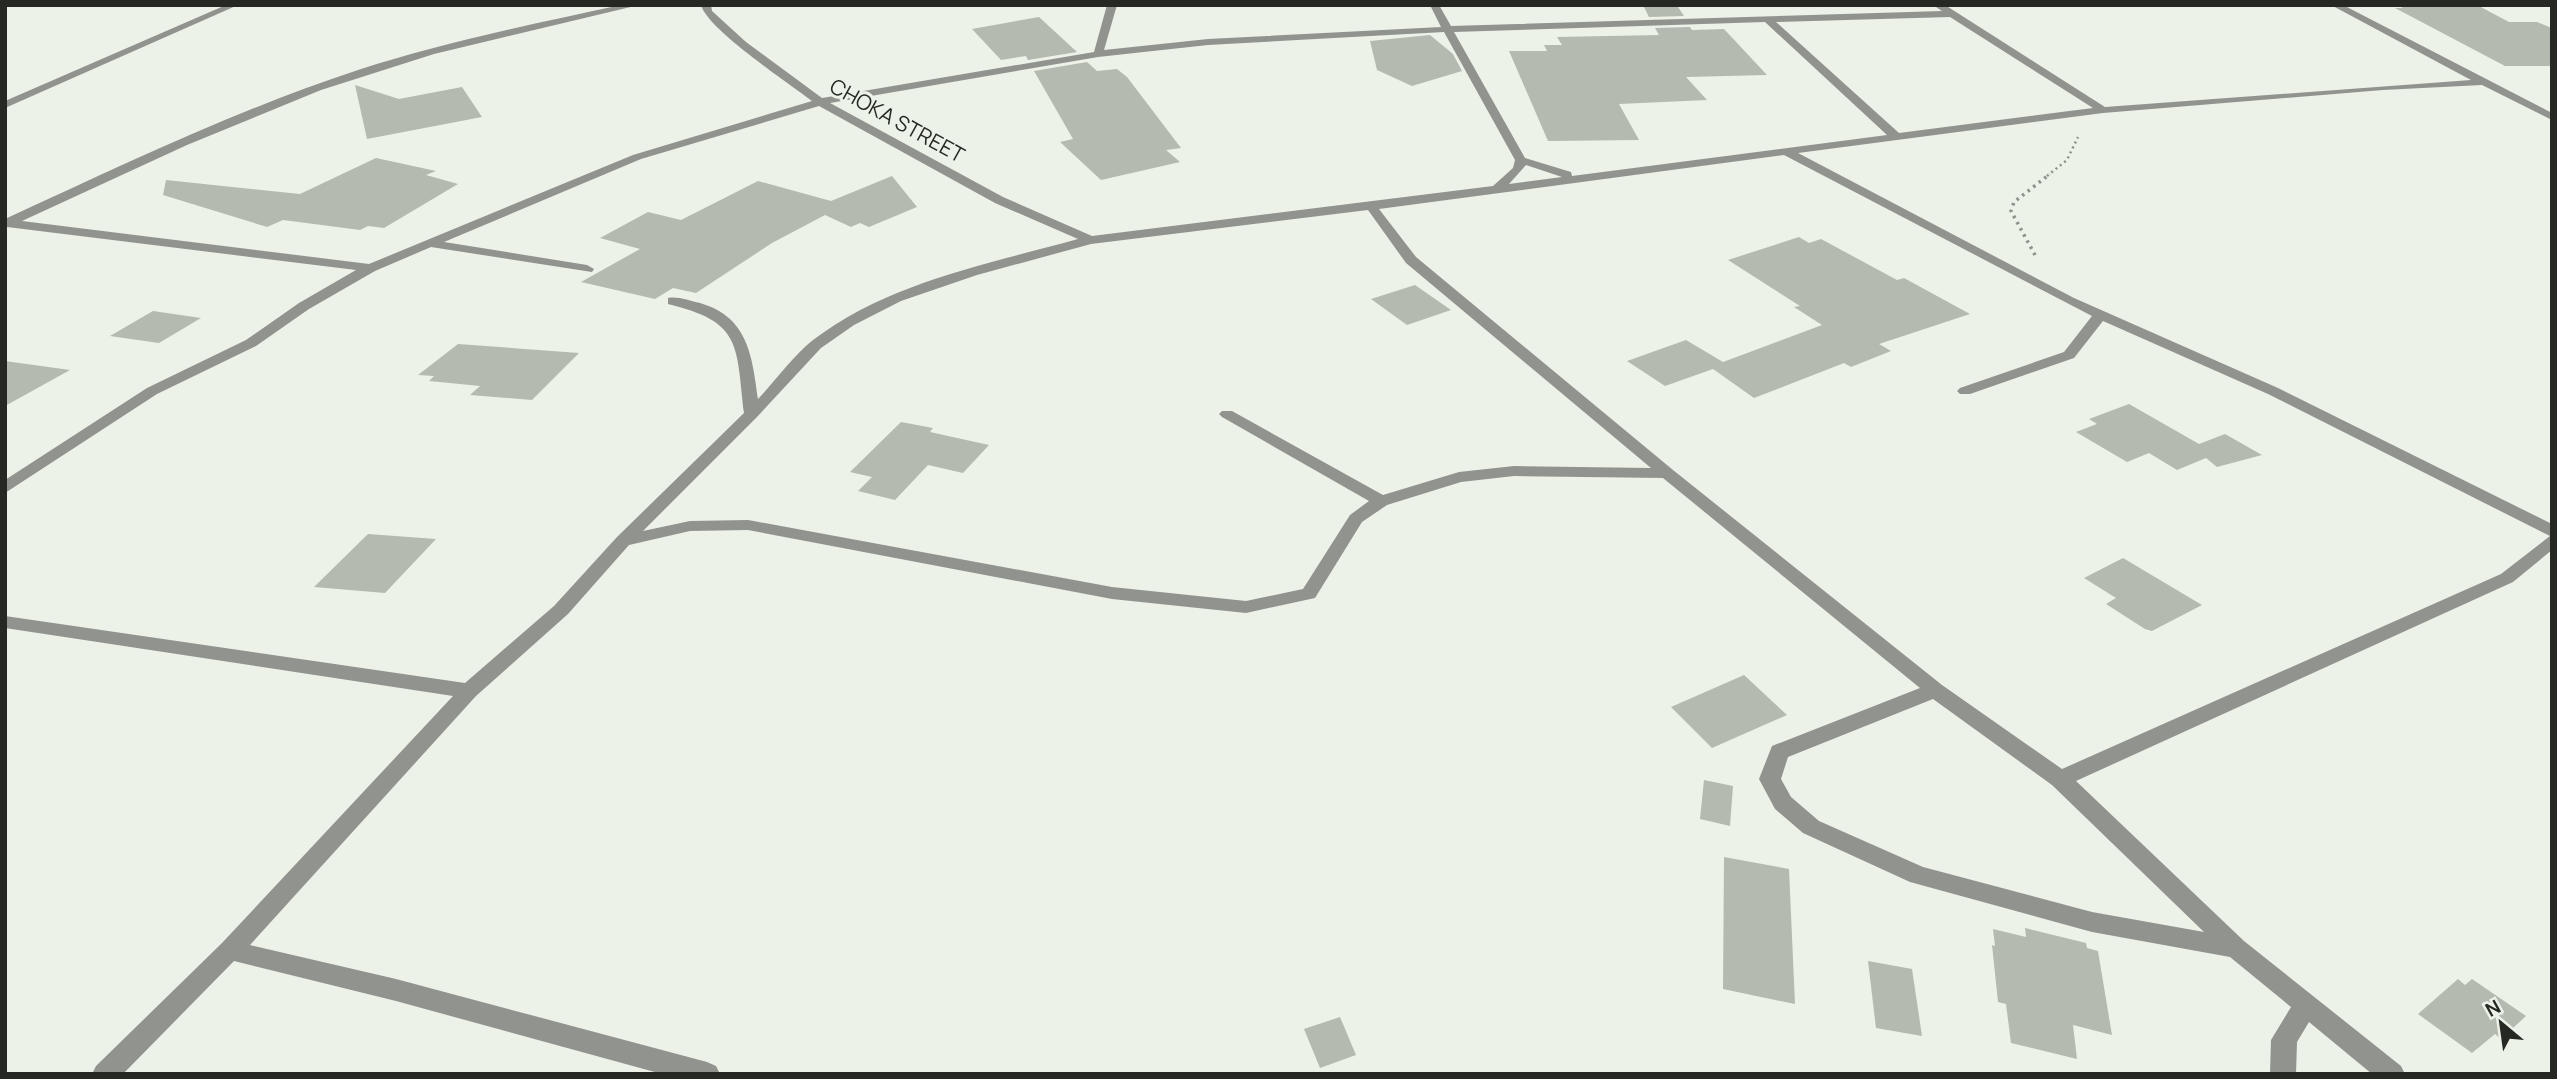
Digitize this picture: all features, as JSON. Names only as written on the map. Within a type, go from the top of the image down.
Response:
[{"type":"street","points":[[5,105],[234,5]]},
{"type":"street","points":[[6,228],[182,142],[360,72],[506,32],[635,5]]},
{"type":"street","name":"CHOKA STREET","points":[[706,5],[708,12],[743,44],[820,102],[999,200],[1090,240]]},
{"type":"street","points":[[1098,54],[1112,5]]},
{"type":"street","points":[[1434,5],[1450,29],[1521,160],[1519,169],[1499,187]]},
{"type":"street","points":[[1939,5],[2103,110]]},
{"type":"street","points":[[2335,5],[2552,117]]},
{"type":"street","points":[[5,488],[152,391],[251,343],[304,306],[370,268],[636,157],[820,102],[1098,54],[1291,36],[1949,13]]},
{"type":"street","points":[[1768,20],[1895,136]]},
{"type":"street","points":[[105,1074],[230,950],[469,691],[561,610],[624,541],[752,414],[816,345],[849,321],[896,298],[972,272],[1090,240],[2103,110],[2383,86],[2484,82]]},
{"type":"street","points":[[1787,152],[2101,315],[2273,391],[2552,531]]},
{"type":"street","points":[[1521,160],[1576,178]]},
{"type":"street","points":[[1371,206],[1411,260],[1667,473],[1935,690],[2060,779],[2235,948],[2392,1074]]},
{"type":"street","points":[[6,228],[29,226],[370,268]]},
{"type":"street","points":[[428,243],[587,269]]},
{"type":"street","points":[[673,301],[700,307],[729,324],[746,362],[752,414]]},
{"type":"street","points":[[1965,391],[2070,355],[2101,315]]},
{"type":"street","points":[[1227,414],[1381,500]]},
{"type":"street","points":[[624,541],[690,526],[748,525],[1112,593],[1246,607],[1309,594],[1356,519],[1381,500],[1458,477],[1514,471],[1667,473]]},
{"type":"street","points":[[2060,779],[2507,578],[2552,541]]},
{"type":"street","points":[[5,622],[469,691]]},
{"type":"street","points":[[1935,690],[1779,752],[1770,779],[1783,803],[1811,827],[1918,875],[2092,922],[2235,948]]},
{"type":"street","points":[[230,950],[396,990],[707,1074]]},
{"type":"street","points":[[2283,1074],[2284,1040],[2306,1005]]},
{"type":"path","points":[[2036,255],[2011,211],[2014,202],[2067,160],[2082,129],[2081,113]]},
{"type":"building","points":[[2397,5],[2477,5],[2509,22],[2537,22],[2552,28],[2552,66],[2505,66],[2395,8],[2403,8]]},
{"type":"building","points":[[1644,7],[1678,7],[1684,16],[1649,17]]},
{"type":"building","points":[[1039,17],[1077,52],[1028,60],[1026,56],[1001,60],[972,29]]},
{"type":"building","points":[[1690,27],[1692,30],[1724,29],[1767,75],[1686,77],[1707,100],[1619,104],[1639,140],[1548,141],[1509,51],[1547,51],[1544,45],[1562,45],[1557,37],[1659,35],[1655,28]]},
{"type":"building","points":[[1430,35],[1453,54],[1462,71],[1412,86],[1377,70],[1370,41]]},
{"type":"building","points":[[1087,62],[1097,71],[1117,69],[1127,77],[1181,148],[1166,150],[1180,162],[1101,180],[1060,142],[1073,139],[1034,71]]},
{"type":"building","points":[[355,85],[399,99],[462,87],[482,117],[367,139]]},
{"type":"building","points":[[376,158],[436,171],[426,175],[458,184],[384,228],[368,226],[360,230],[283,220],[267,227],[163,195],[166,180],[300,194]]},
{"type":"building","points":[[892,176],[917,207],[869,227],[860,223],[851,227],[825,215],[772,243],[696,293],[673,288],[655,299],[581,282],[640,249],[600,238],[648,212],[681,220],[758,181],[831,201]]},
{"type":"building","points":[[1799,237],[1809,243],[1821,239],[1897,280],[1904,278],[1970,314],[1879,344],[1891,351],[1851,367],[1844,363],[1754,398],[1713,369],[1665,386],[1627,361],[1686,340],[1723,362],[1822,325],[1794,307],[1800,306],[1728,260]]},
{"type":"building","points":[[1415,285],[1451,310],[1407,325],[1371,299]]},
{"type":"building","points":[[153,311],[201,318],[159,343],[110,336]]},
{"type":"building","points":[[458,344],[579,353],[532,400],[470,395],[480,386],[429,381],[434,376],[418,375]]},
{"type":"building","points":[[5,361],[70,370],[5,406]]},
{"type":"building","points":[[2129,404],[2199,444],[2225,434],[2262,455],[2217,467],[2206,458],[2177,470],[2149,453],[2127,462],[2076,432],[2097,424],[2089,419]]},
{"type":"building","points":[[901,422],[933,428],[930,432],[989,445],[963,473],[928,465],[895,500],[858,491],[872,477],[850,472]]},
{"type":"building","points":[[368,534],[436,539],[385,593],[314,587]]},
{"type":"building","points":[[2123,558],[2202,605],[2152,631],[2145,629],[2106,604],[2116,598],[2084,578]]},
{"type":"building","points":[[1744,675],[1787,715],[1712,748],[1671,707]]},
{"type":"building","points":[[1704,780],[1733,786],[1730,826],[1700,819]]},
{"type":"building","points":[[1724,857],[1789,869],[1795,1004],[1723,989]]},
{"type":"building","points":[[2025,928],[2086,943],[2087,948],[2098,951],[2112,1035],[2073,1025],[2077,1059],[2011,1043],[2006,1004],[1998,1002],[1993,929],[2026,937]]},
{"type":"building","points":[[1868,961],[1912,969],[1922,1036],[1876,1028]]},
{"type":"building","points":[[2458,979],[2465,985],[2472,979],[2526,1016],[2501,1039],[2495,1034],[2472,1053],[2418,1014]]},
{"type":"building","points":[[1340,1017],[1356,1055],[1320,1068],[1304,1029]]}]
